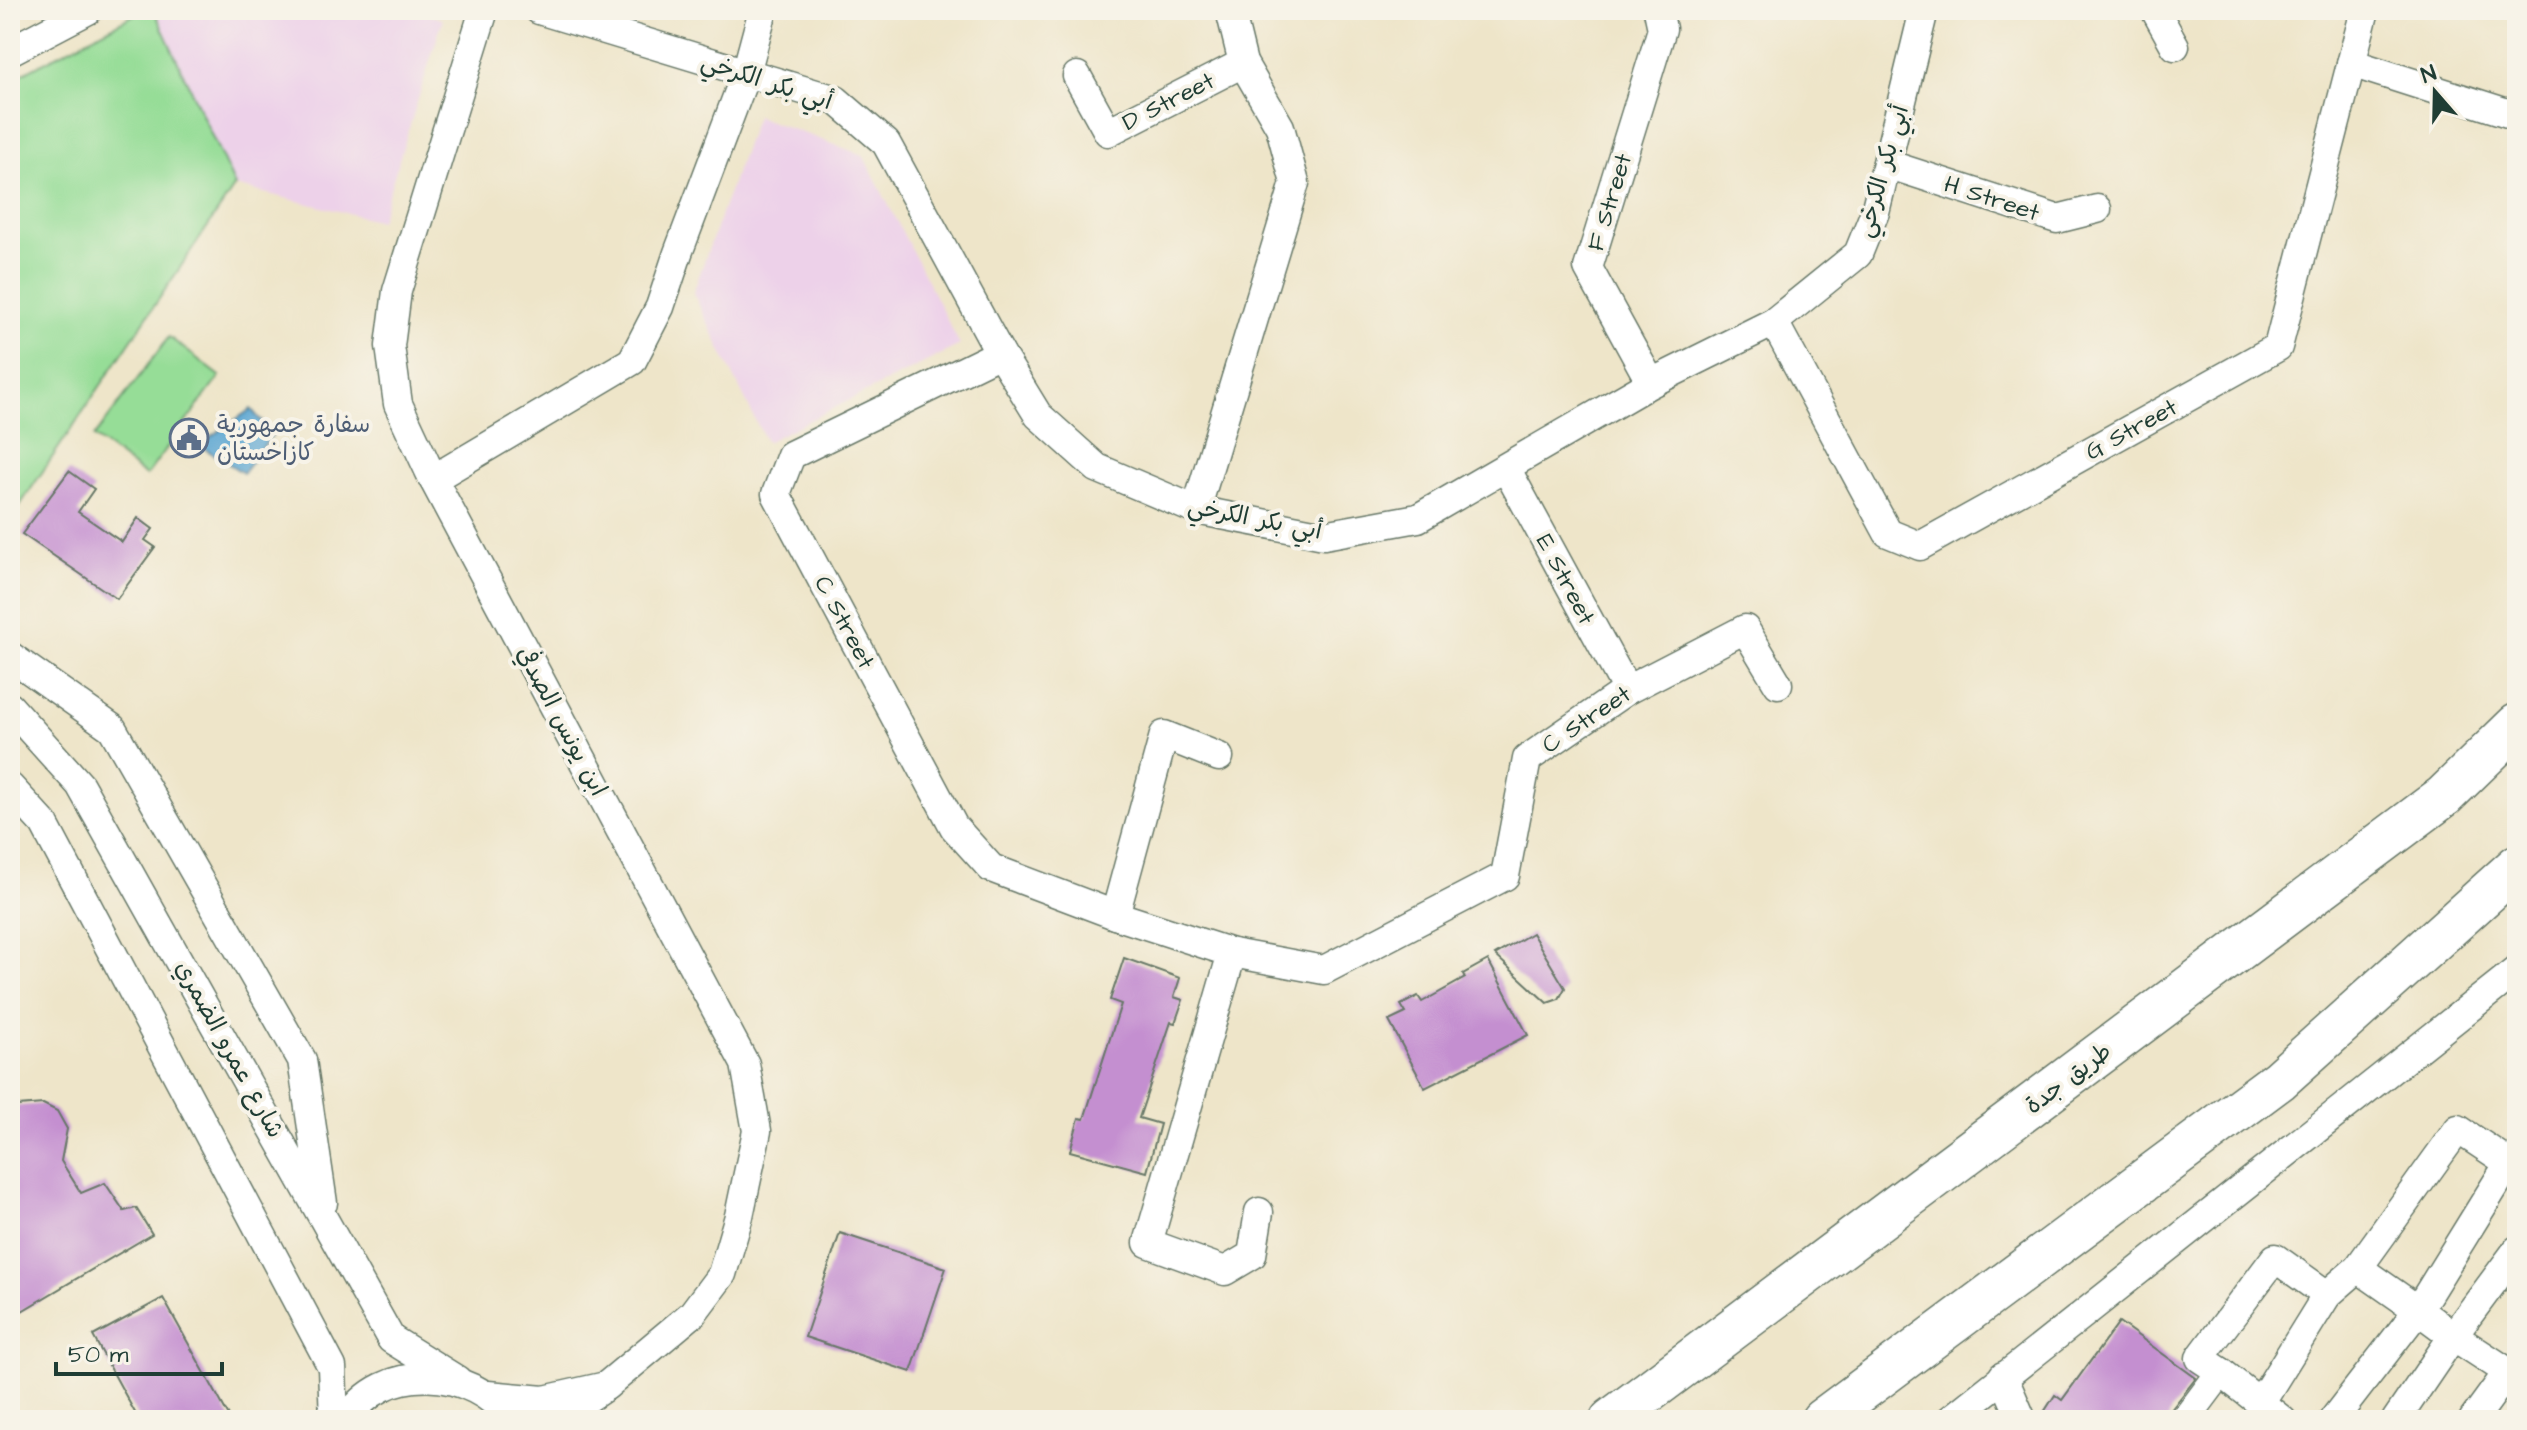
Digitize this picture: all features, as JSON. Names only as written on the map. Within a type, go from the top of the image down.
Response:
[{"type":"highway","points":[[2444,796],[2517,713]]},
{"type":"highway","name":"طريق جدة","points":[[1611,1420],[2444,796],[2517,725]]},
{"type":"highway","points":[[1822,1420],[2279,1080],[2517,866]]},
{"type":"street","points":[[10,51],[88,10]]},
{"type":"street","name":"ابن يونس الصدفي","points":[[484,10],[397,291],[390,346],[398,404],[433,479],[745,1064],[757,1131],[739,1216],[722,1274],[692,1314],[606,1386],[556,1420]]},
{"type":"street","name":"أبي بكر الكرخي","points":[[539,10],[836,100],[886,143],[1000,353],[1038,415],[1097,468],[1196,510],[1324,535],[1418,518],[1651,383],[1774,322],[1858,254],[1875,212],[1924,10]]},
{"type":"street","points":[[433,479],[632,361],[660,307],[746,73],[763,10]]},
{"type":"street","points":[[1196,510],[1295,183],[1280,127],[1243,63],[1230,10]]},
{"type":"street","name":"F Street","points":[[1651,383],[1588,268],[1662,29],[1658,10]]},
{"type":"street","points":[[2155,10],[2175,46]]},
{"type":"street","name":"G Street","points":[[1774,322],[1888,533],[1920,546],[2278,347],[2365,10]]},
{"type":"street","name":"D Street","points":[[1077,76],[1108,132],[1243,63]]},
{"type":"street","points":[[2351,63],[2517,116]]},
{"type":"street","name":"H Street","points":[[1887,164],[2057,219],[2097,209]]},
{"type":"street","name":"C Street","points":[[1000,353],[791,455],[776,494],[954,827],[991,868],[1115,915],[1232,953],[1324,970],[1505,876],[1527,759],[1627,690],[1745,629],[1778,684]]},
{"type":"street","name":"E Street","points":[[1506,468],[1627,690]]},
{"type":"street","points":[[10,656],[112,728],[302,1060],[326,1219]]},
{"type":"street","name":"شارع عمرو الضمري","points":[[10,707],[80,785],[391,1339],[457,1380],[488,1395]]},
{"type":"street","points":[[1115,915],[1164,735],[1219,757]]},
{"type":"street","points":[[10,787],[44,824],[332,1367],[334,1420]]},
{"type":"street","points":[[1232,953],[1148,1243],[1225,1271],[1252,1255],[1259,1212]]},
{"type":"street","points":[[1950,1420],[2517,970]]},
{"type":"street","points":[[2327,1295],[2275,1258],[2200,1358],[2271,1412],[2327,1295],[2358,1268],[2458,1129],[2513,1163],[2418,1310],[2333,1420]]},
{"type":"street","points":[[2396,1420],[2517,1250]]},
{"type":"street","points":[[2358,1268],[2453,1336],[2512,1365],[2473,1420]]},
{"type":"street","points":[[2185,1420],[2221,1372]]},
{"type":"street","points":[[347,1420],[372,1394],[398,1381],[427,1376],[457,1380]]},
{"type":"street","points":[[2003,1376],[2022,1420]]},
{"type":"street","points":[[488,1395],[544,1400],[606,1386]]},
{"type":"street","points":[[488,1395],[511,1420]]},
{"type":"shaded area","points":[[155,10],[411,10],[443,19],[380,221],[235,186]]},
{"type":"shaded area","points":[[756,116],[863,155],[960,345],[766,442],[693,293]]},
{"type":"green space","points":[[143,10],[154,10],[235,186],[10,520],[10,80]]},
{"type":"green space","points":[[169,337],[220,376],[146,476],[94,437]]},
{"type":"water","points":[[251,409],[273,434],[243,473],[199,445]]},
{"type":"building","points":[[69,471],[94,489],[78,512],[122,542],[138,518],[153,529],[145,540],[155,547],[117,599],[22,534]]},
{"type":"building","points":[[1532,933],[1565,988],[1559,999],[1547,1003],[1495,955]]},
{"type":"building","points":[[1124,958],[1180,978],[1174,997],[1183,1000],[1175,1023],[1171,1022],[1139,1118],[1160,1124],[1147,1172],[1070,1151],[1079,1118],[1084,1119],[1121,1004],[1110,1000]]},
{"type":"building","points":[[1488,960],[1528,1035],[1425,1088],[1389,1021],[1406,1013],[1401,1005],[1418,996],[1422,1002],[1465,978],[1463,974]]},
{"type":"building","points":[[43,1104],[57,1111],[67,1129],[61,1161],[81,1193],[105,1183],[124,1211],[136,1208],[152,1234],[10,1318],[10,1113],[18,1106]]},
{"type":"building","points":[[840,1233],[946,1268],[911,1372],[805,1337]]},
{"type":"building","points":[[163,1298],[231,1420],[139,1420],[93,1336]]},
{"type":"building","points":[[2119,1322],[2196,1378],[2171,1410],[2168,1420],[2039,1420],[2055,1395],[2062,1400]]},
{"type":"place","name":"سفارة جمهورية كازاخستان","points":[[189,438]]}]
